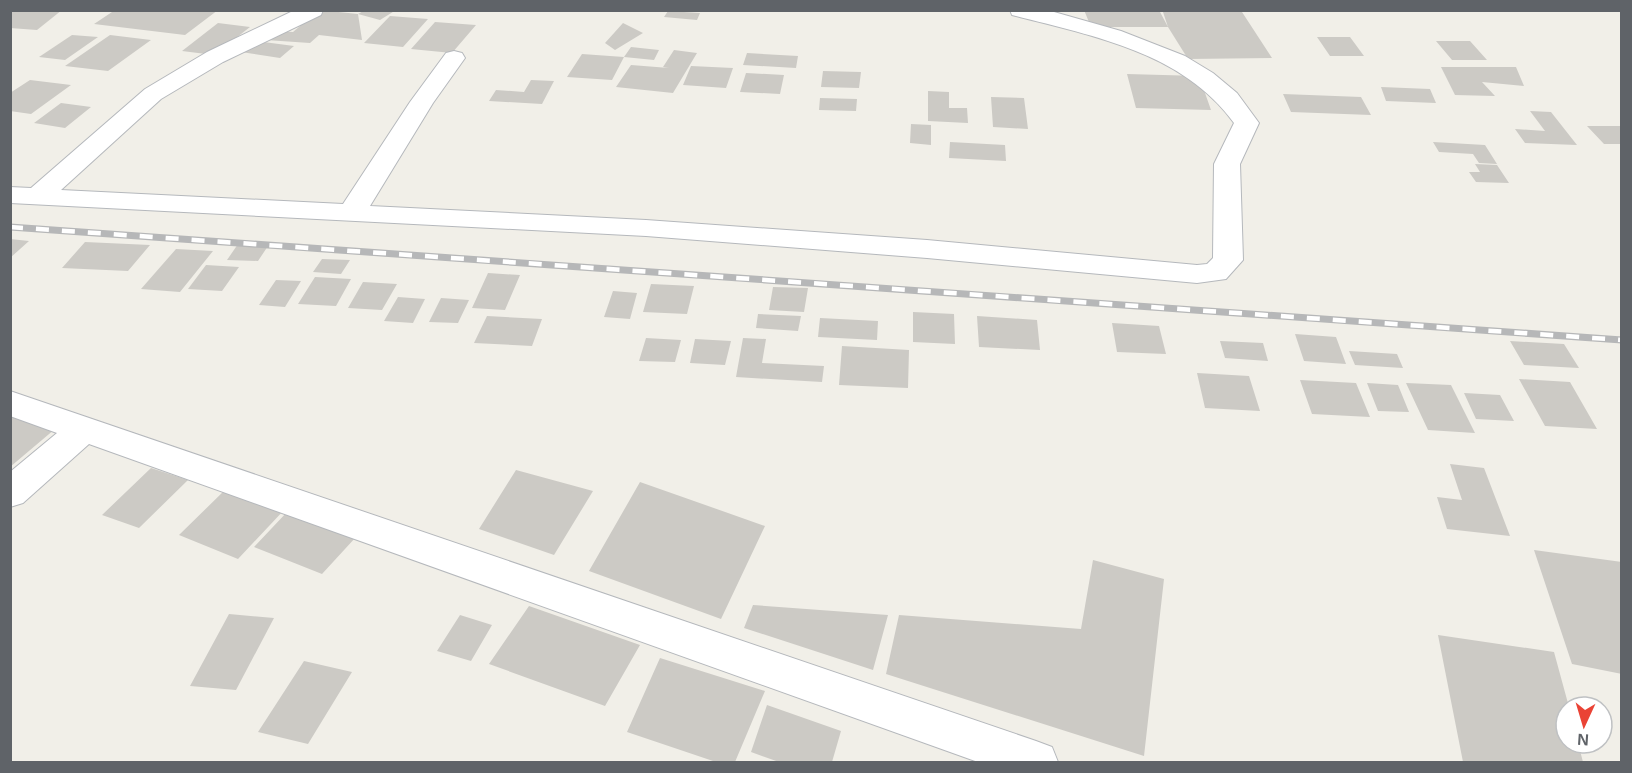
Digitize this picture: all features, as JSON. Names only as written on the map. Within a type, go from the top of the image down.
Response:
[{"type":"street","points":[[37,197],[153,94],[215,57],[313,10]]},
{"type":"street","points":[[10,195],[646,228],[927,249],[1197,274],[1216,272],[1228,260],[1227,164],[1247,123],[1237,106],[1194,70],[1139,44],[1020,10]]},
{"type":"street","points":[[352,212],[422,102],[454,58]]},
{"type":"street","points":[[10,403],[1036,762]]},
{"type":"street","points":[[10,493],[83,430]]},
{"type":"building","points":[[10,10],[62,10],[37,30],[10,28]]},
{"type":"building","points":[[115,10],[218,10],[185,35],[94,24]]},
{"type":"building","points":[[319,10],[358,14],[362,40],[319,35],[310,43],[266,40],[276,31],[293,32]]},
{"type":"building","points":[[365,10],[396,10],[380,20],[358,14]]},
{"type":"building","points":[[1084,10],[1159,10],[1168,27],[1091,27]]},
{"type":"building","points":[[668,11],[700,13],[697,20],[664,17]]},
{"type":"building","points":[[1163,12],[1242,12],[1272,58],[1188,59],[1168,27]]},
{"type":"building","points":[[390,16],[428,19],[403,47],[364,43]]},
{"type":"building","points":[[435,22],[476,25],[452,53],[411,49]]},
{"type":"building","points":[[218,23],[250,27],[214,55],[182,51]]},
{"type":"building","points":[[623,23],[643,33],[615,50],[605,43]]},
{"type":"building","points":[[72,35],[98,37],[65,60],[39,57]]},
{"type":"building","points":[[110,35],[151,40],[108,71],[65,66]]},
{"type":"building","points":[[1317,37],[1350,37],[1364,56],[1330,56]]},
{"type":"building","points":[[256,41],[294,46],[280,58],[241,52]]},
{"type":"building","points":[[1436,41],[1470,41],[1487,60],[1452,60]]},
{"type":"building","points":[[631,47],[659,50],[654,60],[624,57]]},
{"type":"building","points":[[674,50],[697,53],[673,93],[616,87],[631,65],[669,68],[663,67]]},
{"type":"building","points":[[747,53],[798,56],[796,68],[743,65]]},
{"type":"building","points":[[582,54],[624,57],[612,80],[567,77]]},
{"type":"building","points":[[691,66],[733,68],[726,88],[683,85]]},
{"type":"building","points":[[1441,67],[1516,67],[1524,86],[1482,82],[1495,96],[1455,95]]},
{"type":"building","points":[[823,71],[861,72],[859,88],[821,87]]},
{"type":"building","points":[[746,73],[784,75],[780,94],[740,92]]},
{"type":"building","points":[[1127,74],[1199,76],[1211,110],[1136,108]]},
{"type":"building","points":[[30,80],[71,85],[31,114],[10,111],[10,93]]},
{"type":"building","points":[[531,80],[554,81],[542,104],[489,101],[496,90],[524,92]]},
{"type":"building","points":[[1381,87],[1430,89],[1436,103],[1386,101]]},
{"type":"building","points":[[928,91],[949,92],[949,108],[967,108],[968,123],[928,121]]},
{"type":"building","points":[[1283,94],[1361,97],[1371,115],[1291,112]]},
{"type":"building","points":[[991,97],[1024,98],[1028,129],[993,127]]},
{"type":"building","points":[[820,98],[857,99],[856,111],[819,110]]},
{"type":"building","points":[[61,103],[91,107],[65,128],[34,123]]},
{"type":"building","points":[[1530,111],[1551,112],[1577,145],[1525,143],[1515,129],[1545,131]]},
{"type":"building","points":[[911,124],[931,125],[931,145],[910,143]]},
{"type":"building","points":[[1587,126],[1622,126],[1622,144],[1604,144]]},
{"type":"building","points":[[950,142],[1005,145],[1006,161],[949,158]]},
{"type":"building","points":[[1433,142],[1485,145],[1497,164],[1479,163],[1473,154],[1439,152]]},
{"type":"building","points":[[1475,164],[1497,165],[1509,183],[1476,182],[1469,172],[1480,172]]},
{"type":"building","points":[[10,239],[29,241],[10,258]]},
{"type":"building","points":[[85,242],[150,245],[128,271],[62,268]]},
{"type":"building","points":[[238,244],[268,246],[258,261],[227,260]]},
{"type":"building","points":[[176,249],[213,251],[180,292],[141,289]]},
{"type":"building","points":[[322,259],[350,260],[341,274],[313,272]]},
{"type":"building","points":[[206,265],[239,267],[222,291],[188,289]]},
{"type":"building","points":[[488,273],[520,275],[505,310],[472,308]]},
{"type":"building","points":[[315,277],[351,279],[336,306],[298,304]]},
{"type":"building","points":[[276,280],[301,281],[285,307],[259,305]]},
{"type":"building","points":[[363,282],[397,284],[382,310],[348,308]]},
{"type":"building","points":[[651,284],[694,286],[687,314],[643,312]]},
{"type":"building","points":[[773,287],[808,288],[804,312],[769,310]]},
{"type":"building","points":[[613,291],[637,293],[630,319],[604,317]]},
{"type":"building","points":[[398,297],[425,299],[413,323],[384,321]]},
{"type":"building","points":[[441,298],[469,300],[458,323],[429,322]]},
{"type":"building","points":[[913,312],[954,314],[955,344],[913,342]]},
{"type":"building","points":[[758,314],[801,316],[798,331],[756,328]]},
{"type":"building","points":[[487,316],[542,319],[532,346],[474,343]]},
{"type":"building","points":[[977,316],[1037,320],[1040,350],[979,347]]},
{"type":"building","points":[[820,318],[878,321],[877,340],[818,337]]},
{"type":"building","points":[[1112,323],[1159,326],[1166,354],[1117,352]]},
{"type":"building","points":[[1295,334],[1336,337],[1346,364],[1304,361]]},
{"type":"building","points":[[646,338],[681,340],[675,362],[639,361]]},
{"type":"building","points":[[743,338],[766,339],[762,363],[824,366],[822,382],[736,377]]},
{"type":"building","points":[[695,339],[731,341],[725,365],[690,363]]},
{"type":"building","points":[[1220,341],[1263,343],[1268,361],[1225,358]]},
{"type":"building","points":[[1510,341],[1564,344],[1579,368],[1524,365]]},
{"type":"building","points":[[842,346],[909,350],[908,388],[839,385]]},
{"type":"building","points":[[1349,351],[1397,354],[1403,368],[1355,365]]},
{"type":"building","points":[[1197,373],[1249,376],[1260,411],[1205,408]]},
{"type":"building","points":[[1519,379],[1570,382],[1597,429],[1545,426]]},
{"type":"building","points":[[1300,380],[1356,383],[1370,417],[1312,414]]},
{"type":"building","points":[[1367,383],[1398,385],[1409,412],[1378,411]]},
{"type":"building","points":[[1406,383],[1451,385],[1475,433],[1428,430]]},
{"type":"building","points":[[1464,393],[1500,395],[1514,421],[1476,419]]},
{"type":"building","points":[[10,415],[55,429],[10,467]]},
{"type":"building","points":[[1450,464],[1484,468],[1510,536],[1447,529],[1437,497],[1462,500]]},
{"type":"building","points":[[151,468],[188,480],[139,528],[102,515]]},
{"type":"building","points":[[516,470],[593,491],[554,555],[479,529]]},
{"type":"building","points":[[640,482],[765,526],[721,619],[589,571]]},
{"type":"building","points":[[227,488],[285,509],[238,559],[179,535]]},
{"type":"building","points":[[288,511],[356,537],[322,574],[254,547]]},
{"type":"building","points":[[1534,550],[1622,562],[1622,674],[1572,664]]},
{"type":"building","points":[[1093,560],[1164,579],[1144,756],[886,674],[899,615],[1081,629]]},
{"type":"building","points":[[753,605],[888,615],[873,670],[744,628]]},
{"type":"building","points":[[529,606],[640,645],[605,706],[489,664]]},
{"type":"building","points":[[229,614],[274,618],[236,690],[190,686]]},
{"type":"building","points":[[460,615],[492,625],[471,661],[437,651]]},
{"type":"building","points":[[1438,635],[1554,652],[1566,695],[1554,695],[1554,755],[1581,755],[1583,762],[1463,762]]},
{"type":"building","points":[[660,658],[765,691],[735,762],[716,762],[627,732]]},
{"type":"building","points":[[304,661],[352,672],[308,744],[258,732]]},
{"type":"building","points":[[767,705],[841,731],[832,762],[779,762],[751,752]]},
{"type":"railway","points":[[10,227],[1622,340]]}]
